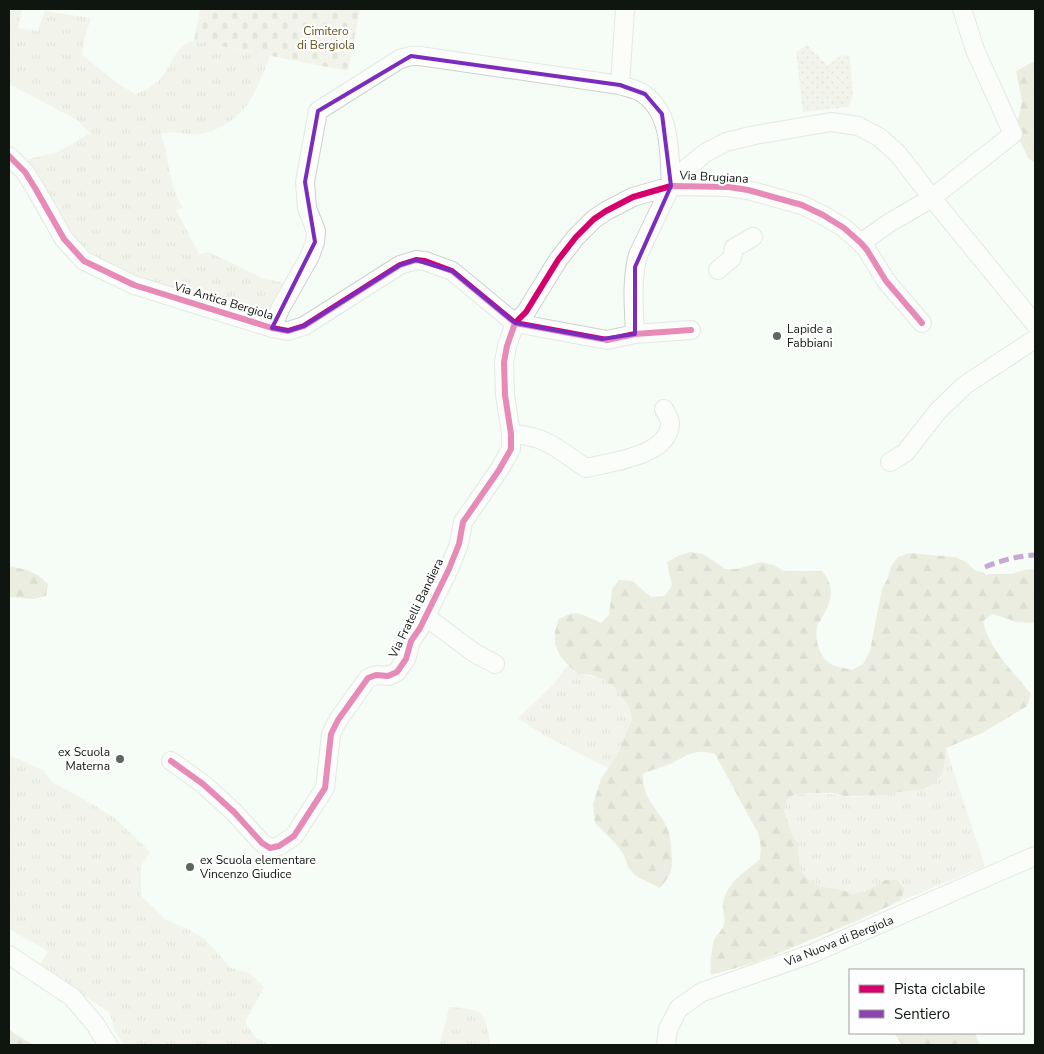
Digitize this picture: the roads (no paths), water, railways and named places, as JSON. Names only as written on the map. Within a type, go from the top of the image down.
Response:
[{"type":"street","points":[[620,85],[625,9]]},
{"type":"street","points":[[861,243],[889,223],[932,198],[1013,134],[975,50],[962,9]]},
{"type":"street","name":"Via Brugiana","points":[[272,328],[280,309],[310,256],[315,242],[316,231],[307,208],[305,182],[318,111],[400,59],[411,56],[620,85],[645,94],[662,114],[667,135],[671,186]]},
{"type":"street","name":"Via Brugiana","points":[[635,334],[633,288],[635,267],[646,238],[671,186],[688,167],[705,153],[726,142],[755,134],[831,122],[858,126],[879,138],[898,154],[1035,324]]},
{"type":"street","name":"Via Antica Bergiola","points":[[9,156],[25,172],[64,238],[84,261],[134,285],[272,328],[288,330],[304,326],[400,266],[416,260],[426,261],[452,271],[515,323]]},
{"type":"street","name":"Via Brugiana","points":[[515,323],[526,312],[558,260],[576,237],[594,219],[633,197],[671,186],[729,187],[760,192],[802,205],[823,215],[844,228],[861,243],[886,281],[922,323]]},
{"type":"street","points":[[718,270],[732,258],[734,248],[753,237]]},
{"type":"street","points":[[515,323],[607,340],[635,334],[691,330]]},
{"type":"street","name":"Via Fratelli Bandiera","points":[[172,761],[203,784],[234,812],[262,843],[270,848],[279,846],[294,836],[325,788],[331,734],[338,720],[368,678],[376,675],[388,676],[397,672],[406,659],[412,641],[449,569],[459,544],[463,522],[499,470],[511,449],[511,434],[505,395],[504,362],[515,323]]},
{"type":"street","points":[[890,462],[905,453],[938,411],[965,385],[1035,339]]},
{"type":"street","points":[[511,434],[528,434],[547,442],[586,468],[632,457],[656,448],[667,436],[670,422],[664,408]]},
{"type":"street","name":"Via Fratelli Bandiera","points":[[426,616],[473,652],[495,664]]},
{"type":"street","name":"Via Nuova di Bergiola","points":[[666,1045],[668,1029],[679,1008],[702,992],[811,954],[1035,856]]},
{"type":"street","points":[[9,955],[72,997],[95,1024],[108,1045]]},
{"type":"place","name":"Lapide a Fabbiani","points":[[777,336]]},
{"type":"place","name":"ex Scuola Materna","points":[[120,759]]},
{"type":"place","name":"ex Scuola elementare Vincenzo Giudice","points":[[190,867]]},
{"type":"park label","name":"Cimitero di Bergiola","points":[[326,38]]}]
